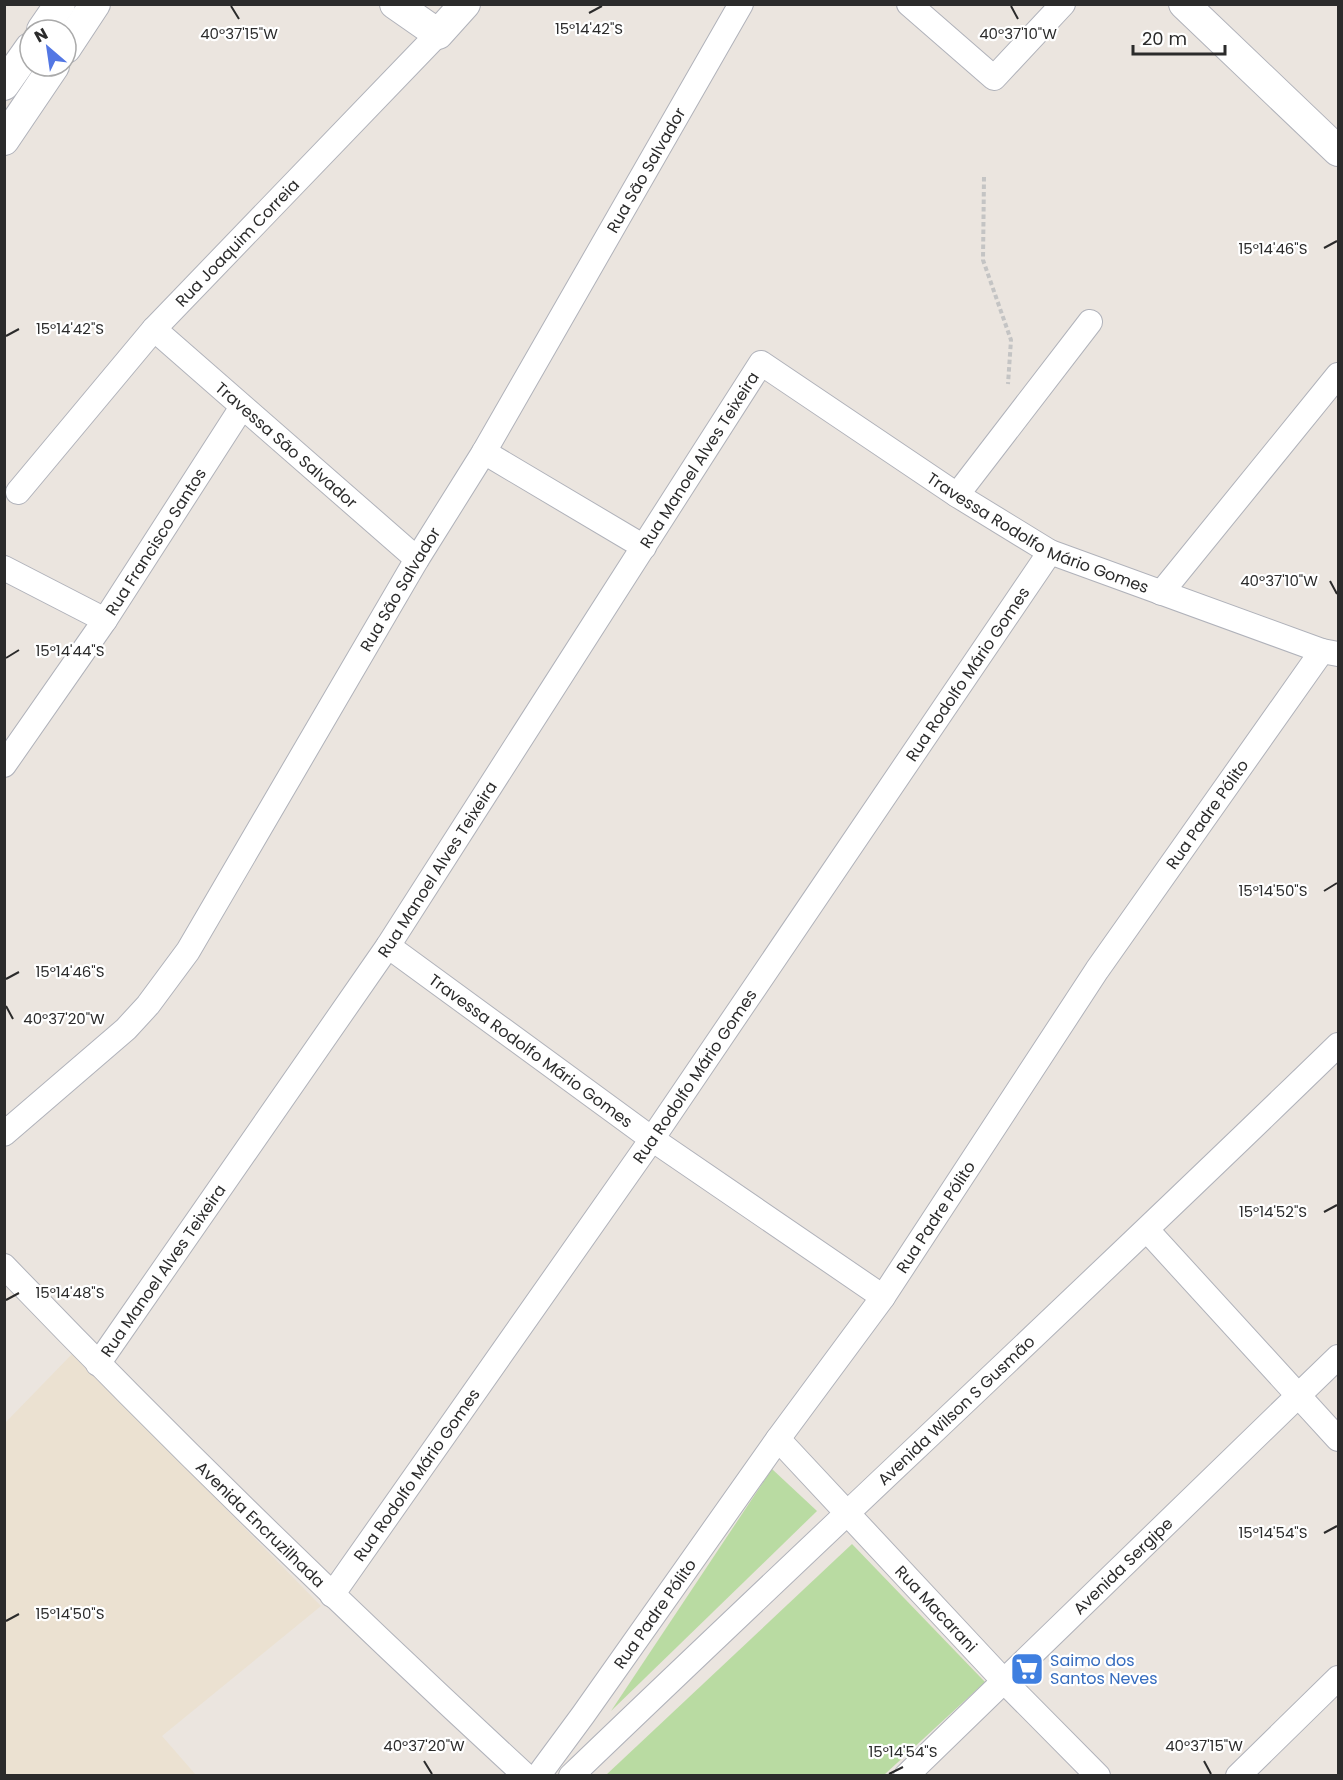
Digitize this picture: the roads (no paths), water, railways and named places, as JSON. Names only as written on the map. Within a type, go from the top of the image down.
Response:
[{"type":"street","points":[[50,18],[60,4]]},
{"type":"street","points":[[78,30],[95,4]]},
{"type":"street","points":[[395,4],[438,33]]},
{"type":"street","name":"Rua Joaquim Correia","points":[[18,492],[154,329],[465,4]]},
{"type":"street","name":"Rua São Salvador","points":[[4,1134],[126,1029],[148,1005],[188,951],[417,559],[484,452],[741,4]]},
{"type":"street","points":[[909,4],[994,78],[1063,4]]},
{"type":"street","points":[[1184,4],[1338,151]]},
{"type":"street","points":[[4,140],[46,78]]},
{"type":"street","points":[[957,495],[1090,322]]},
{"type":"street","name":"Travessa São Salvador","points":[[154,329],[417,559]]},
{"type":"street","name":"Travessa Rodolfo Mário Gomes","points":[[761,363],[957,495],[1050,552],[1330,652]]},
{"type":"street","name":"Rua Manoel Alves Teixeira","points":[[98,1364],[388,946],[761,363]]},
{"type":"street","points":[[1161,592],[1338,375]]},
{"type":"street","name":"Rua Francisco Santos","points":[[4,765],[105,620],[242,406]]},
{"type":"street","points":[[484,452],[644,547]]},
{"type":"street","name":"Rua Rodolfo Mário Gomes","points":[[332,1595],[652,1139],[1050,552]]},
{"type":"street","points":[[4,568],[105,620]]},
{"type":"street","name":"Rua Padre Pólito","points":[[525,1774],[589,1707],[778,1439],[884,1297],[1097,970],[1330,652]]},
{"type":"street","name":"Travessa Rodolfo Mário Gomes","points":[[388,946],[652,1139],[884,1297]]},
{"type":"street","name":"Avenida Wilson S Gusmão","points":[[571,1776],[846,1512],[1148,1230],[1338,1045]]},
{"type":"street","points":[[1148,1230],[1338,1439]]},
{"type":"street","name":"Avenida Encruzilhada","points":[[4,1266],[98,1364],[332,1595],[525,1774]]},
{"type":"street","name":"Avenida Sergipe","points":[[906,1776],[1338,1357]]},
{"type":"street","name":"Rua Macarani","points":[[778,1439],[1005,1681],[1098,1776]]},
{"type":"street","points":[[1238,1776],[1338,1678]]},
{"type":"place","name":"Saimo dos Santos Neves","points":[[1027,1669]]}]
